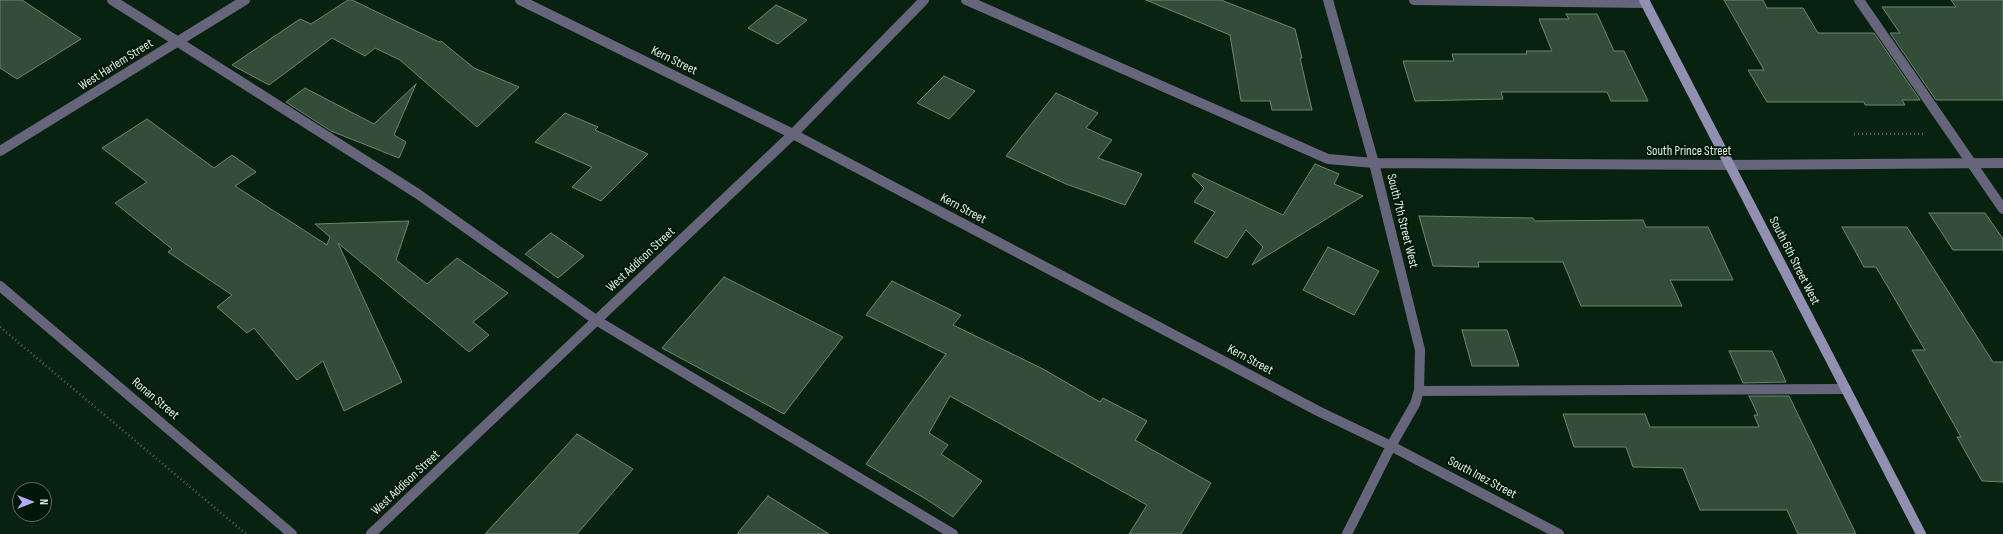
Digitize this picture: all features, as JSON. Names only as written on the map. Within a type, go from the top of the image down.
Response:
[{"type":"street","points":[[112,0],[418,194],[596,320],[953,534]]},
{"type":"street","name":"West Harlem Street","points":[[0,152],[245,0]]},
{"type":"street","name":"Kern Street","points":[[520,0],[793,134],[1318,411],[1391,446]]},
{"type":"street","name":"West Addison Street","points":[[371,534],[793,134],[924,0]]},
{"type":"street","name":"South Prince Street","points":[[966,0],[1328,159],[1374,163],[1730,165],[2003,163]]},
{"type":"street","name":"South 7th Street West","points":[[1328,0],[1374,163],[1420,350],[1419,391],[1415,404],[1391,446],[1347,534]]},
{"type":"street","points":[[1414,0],[1645,1]]},
{"type":"street","points":[[1858,0],[2003,210]]},
{"type":"street","name":"South 6th Street West","points":[[1645,1],[1921,534]]},
{"type":"street","name":"Ronan Street","points":[[0,286],[292,534]]},
{"type":"street","points":[[1419,391],[1846,389]]},
{"type":"street","name":"South Inez Street","points":[[1391,446],[1559,534]]},
{"type":"path","points":[[1854,134],[1950,134]]},
{"type":"path","points":[[0,328],[246,534]]},
{"type":"building","points":[[0,0],[22,0],[81,39],[17,79],[0,68]]},
{"type":"building","points":[[348,0],[352,0],[439,42],[441,41],[474,68],[519,87],[477,127],[400,60],[375,48],[365,56],[332,38],[269,85],[232,65],[300,19],[311,24]]},
{"type":"building","points":[[1146,0],[1221,0],[1295,29],[1312,110],[1272,110],[1270,101],[1241,101],[1230,35]]},
{"type":"building","points":[[1724,0],[1763,0],[1767,8],[1803,8],[1818,33],[1874,33],[1920,100],[1902,100],[1905,105],[1865,105],[1864,102],[1767,102],[1748,70],[1764,70]]},
{"type":"building","points":[[1951,0],[2003,0],[2003,100],[1936,100],[1890,33],[1900,33],[1882,7],[1956,7]]},
{"type":"building","points":[[776,5],[807,20],[778,44],[748,28]]},
{"type":"building","points":[[1566,14],[1597,14],[1614,51],[1624,51],[1648,101],[1611,101],[1607,92],[1501,92],[1503,99],[1415,101],[1403,61],[1454,61],[1452,54],[1527,54],[1526,51],[1552,51],[1539,19],[1569,19]]},
{"type":"building","points":[[944,76],[975,91],[949,119],[917,103]]},
{"type":"building","points":[[416,84],[394,135],[406,142],[399,158],[331,131],[286,102],[305,88],[374,124]]},
{"type":"building","points":[[1056,93],[1098,113],[1086,128],[1112,140],[1098,158],[1142,174],[1125,205],[1066,184],[1006,156]]},
{"type":"building","points":[[565,113],[598,127],[595,130],[648,154],[601,201],[572,187],[592,167],[535,142]]},
{"type":"building","points":[[147,119],[214,168],[232,155],[256,172],[235,186],[327,245],[330,237],[315,224],[409,221],[396,260],[427,284],[457,258],[508,293],[473,322],[489,335],[469,352],[338,243],[402,382],[344,411],[323,361],[297,380],[254,328],[247,333],[217,307],[232,295],[168,252],[172,249],[115,203],[147,182],[102,148]]},
{"type":"building","points":[[1315,164],[1339,174],[1334,184],[1363,196],[1252,265],[1263,247],[1246,230],[1227,258],[1194,242],[1215,212],[1194,202],[1204,188],[1192,176],[1194,173],[1283,215]]},
{"type":"building","points":[[1929,213],[1985,213],[2003,239],[2003,250],[1953,250]]},
{"type":"building","points":[[1419,216],[1533,218],[1535,221],[1643,220],[1646,227],[1708,227],[1733,280],[1670,280],[1682,306],[1581,306],[1563,262],[1478,262],[1479,267],[1433,266]]},
{"type":"building","points":[[1842,227],[1907,227],[1993,362],[2003,362],[2003,482],[1982,481],[1957,437],[1961,437],[1912,350],[1925,350],[1876,267],[1864,267]]},
{"type":"building","points":[[551,233],[584,256],[558,278],[525,254]]},
{"type":"building","points":[[1328,247],[1379,271],[1354,315],[1303,290]]},
{"type":"building","points":[[724,277],[843,337],[784,414],[662,348]]},
{"type":"building","points":[[892,281],[961,315],[953,325],[1043,369],[1100,402],[1103,398],[1147,421],[1135,440],[1211,483],[1181,534],[1129,534],[1147,505],[950,396],[929,433],[948,445],[941,454],[982,481],[953,517],[926,499],[866,464],[946,354],[866,315]]},
{"type":"building","points":[[1462,330],[1507,330],[1519,366],[1472,366]]},
{"type":"building","points":[[1729,351],[1772,351],[1786,382],[1743,383]]},
{"type":"building","points":[[1749,396],[1789,396],[1856,534],[1798,534],[1787,510],[1700,510],[1683,468],[1633,467],[1626,447],[1574,447],[1563,414],[1645,414],[1650,427],[1759,427],[1754,415],[1758,415]]},
{"type":"building","points":[[577,434],[633,469],[577,534],[485,534]]},
{"type":"building","points":[[768,496],[829,534],[737,534]]}]
